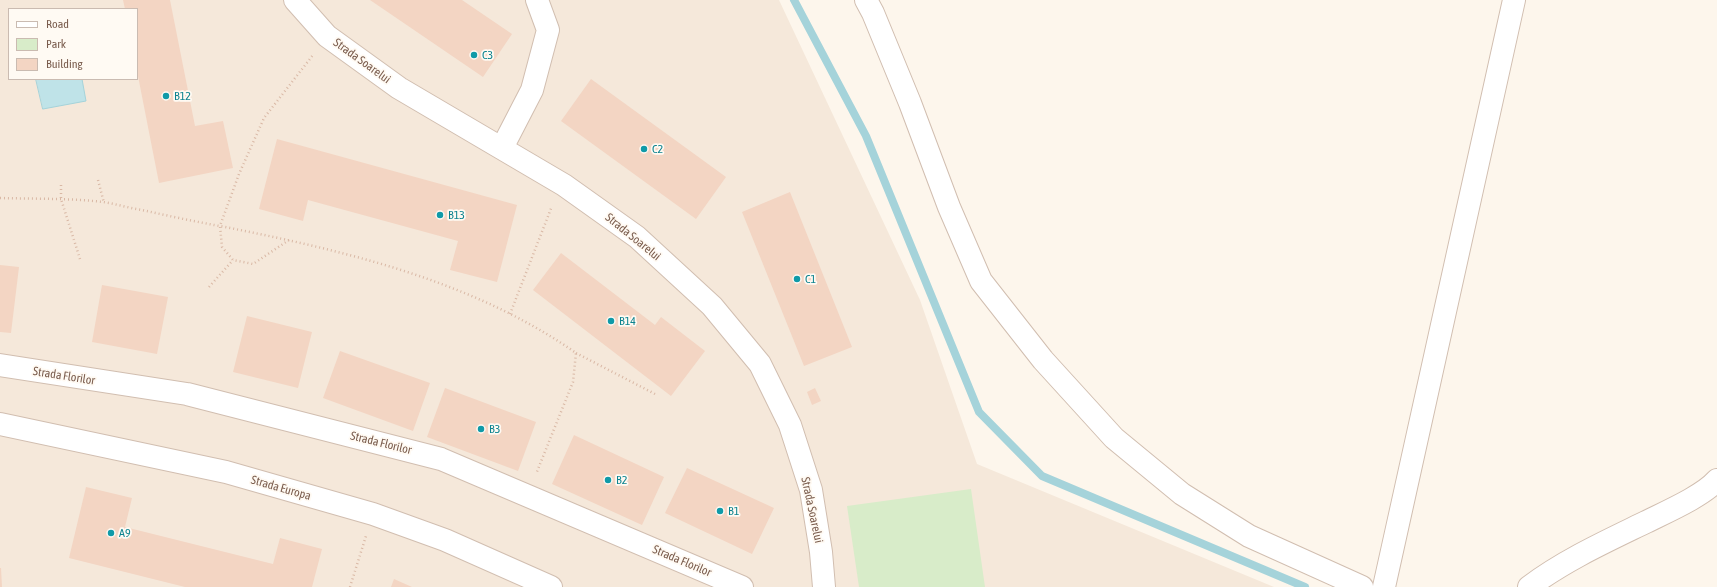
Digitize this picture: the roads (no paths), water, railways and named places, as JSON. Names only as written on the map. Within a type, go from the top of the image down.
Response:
[{"type":"street","name":"Strada Soarelui","points":[[295,0],[328,36],[400,88],[564,185],[637,237],[712,306],[760,364],[790,425],[811,490],[821,552],[824,587]]},
{"type":"street","points":[[502,148],[532,90],[548,30],[537,0]]},
{"type":"street","points":[[866,0],[873,13],[910,103],[949,207],[981,281],[1043,360],[1114,438],[1182,494],[1249,536],[1362,587]]},
{"type":"street","points":[[1384,587],[1514,0]]},
{"type":"street","name":"Strada Florilor","points":[[0,365],[187,394],[441,459],[529,495],[742,587]]},
{"type":"street","name":"Strada Europa","points":[[0,424],[226,472],[373,514],[445,540],[551,587]]},
{"type":"street","points":[[1529,587],[1588,551],[1686,503],[1717,480]]},
{"type":"water","points":[[36,80],[82,80],[86,101],[43,109]]},
{"type":"waterway","points":[[794,0],[866,136],[979,412],[1042,476],[1305,587]]},
{"type":"place","name":"C3","points":[[474,55]]},
{"type":"place","name":"B12","points":[[166,96]]},
{"type":"place","name":"C2","points":[[644,149]]},
{"type":"place","name":"B13","points":[[440,215]]},
{"type":"place","name":"C1","points":[[797,279]]},
{"type":"place","name":"B14","points":[[611,321]]},
{"type":"place","name":"B3","points":[[481,429]]},
{"type":"place","name":"B2","points":[[608,480]]},
{"type":"place","name":"B1","points":[[720,511]]},
{"type":"place","name":"A9","points":[[111,533]]}]
